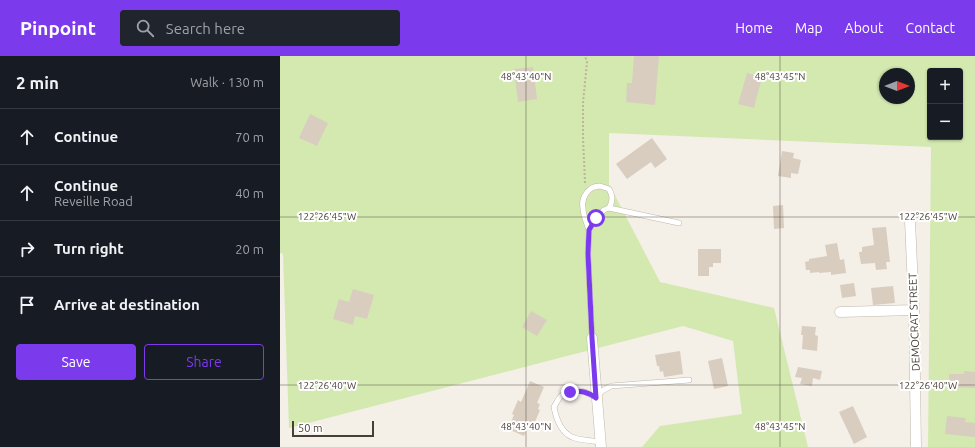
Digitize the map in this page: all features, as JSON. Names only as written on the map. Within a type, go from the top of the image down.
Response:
[{"type":"street","name":"DEMOCRAT STREET","points":[[910,222],[914,310],[916,447]]},
{"type":"street","points":[[840,312],[914,310]]},
{"type":"street","points":[[592,338],[601,445]]},
{"type":"lane","points":[[589,230],[596,218],[604,210],[609,208],[612,203],[612,195],[609,189],[601,186],[593,188],[587,192],[582,200],[582,209],[589,230],[588,254],[592,338]]},
{"type":"lane","points":[[609,208],[679,223]]},
{"type":"lane","points":[[601,445],[572,437],[563,430],[556,419],[554,407],[560,397],[570,392],[579,390],[596,398],[602,391],[611,386],[689,380]]},
{"type":"path","points":[[585,56],[587,62],[583,103],[582,137],[585,184],[587,192]]},
{"type":"green space","points":[[280,56],[975,56],[975,447],[928,447],[931,147],[609,133],[609,184],[660,282],[774,308],[808,447],[642,447],[660,426],[742,414],[733,341],[683,326],[289,428],[283,254],[280,253]]},
{"type":"building","points":[[634,56],[659,56],[655,105],[626,102],[627,83],[632,83]]},
{"type":"building","points":[[533,67],[537,99],[518,102],[514,69]]},
{"type":"building","points":[[747,73],[762,77],[754,108],[738,104]]},
{"type":"building","points":[[310,114],[328,123],[317,146],[299,138]]},
{"type":"building","points":[[652,138],[667,159],[655,168],[651,162],[627,179],[616,164]]},
{"type":"building","points":[[782,151],[794,153],[793,158],[801,160],[798,174],[791,173],[791,178],[778,176]]},
{"type":"building","points":[[783,205],[784,228],[774,229],[773,206]]},
{"type":"building","points":[[886,227],[890,262],[886,262],[887,269],[876,270],[875,263],[861,264],[859,252],[862,252],[862,247],[874,245],[872,228]]},
{"type":"building","points":[[837,243],[840,260],[844,259],[846,273],[831,275],[831,272],[810,273],[810,270],[806,270],[805,262],[809,261],[809,259],[827,256],[825,245]]},
{"type":"building","points":[[698,249],[721,249],[721,263],[713,263],[713,267],[709,267],[709,276],[698,276]]},
{"type":"building","points":[[854,283],[856,296],[842,298],[840,285]]},
{"type":"building","points":[[893,286],[895,303],[873,305],[871,288]]},
{"type":"building","points":[[353,289],[374,295],[367,319],[355,316],[353,325],[333,319],[339,299],[349,302]]},
{"type":"building","points":[[531,311],[547,320],[537,336],[522,327]]},
{"type":"building","points":[[802,326],[816,327],[815,335],[818,336],[817,351],[802,349]]},
{"type":"building","points":[[680,351],[683,374],[664,377],[663,371],[660,372],[659,366],[657,366],[655,355]]},
{"type":"building","points":[[722,358],[728,386],[714,389],[708,361]]},
{"type":"building","points":[[798,367],[822,371],[820,380],[813,378],[812,386],[800,384],[802,378],[795,377]]},
{"type":"building","points":[[964,371],[975,372],[975,388],[949,387],[949,374],[964,374]]},
{"type":"building","points":[[530,381],[544,387],[537,403],[540,404],[538,409],[540,410],[534,424],[530,422],[524,436],[508,429],[518,400],[521,402]]},
{"type":"building","points":[[853,406],[867,437],[854,444],[839,412]]},
{"type":"building","points":[[947,416],[966,418],[965,422],[975,423],[975,437],[945,434]]},
{"type":"route","points":[[570,392],[579,390],[596,398],[588,254],[589,230],[596,218]]}]
